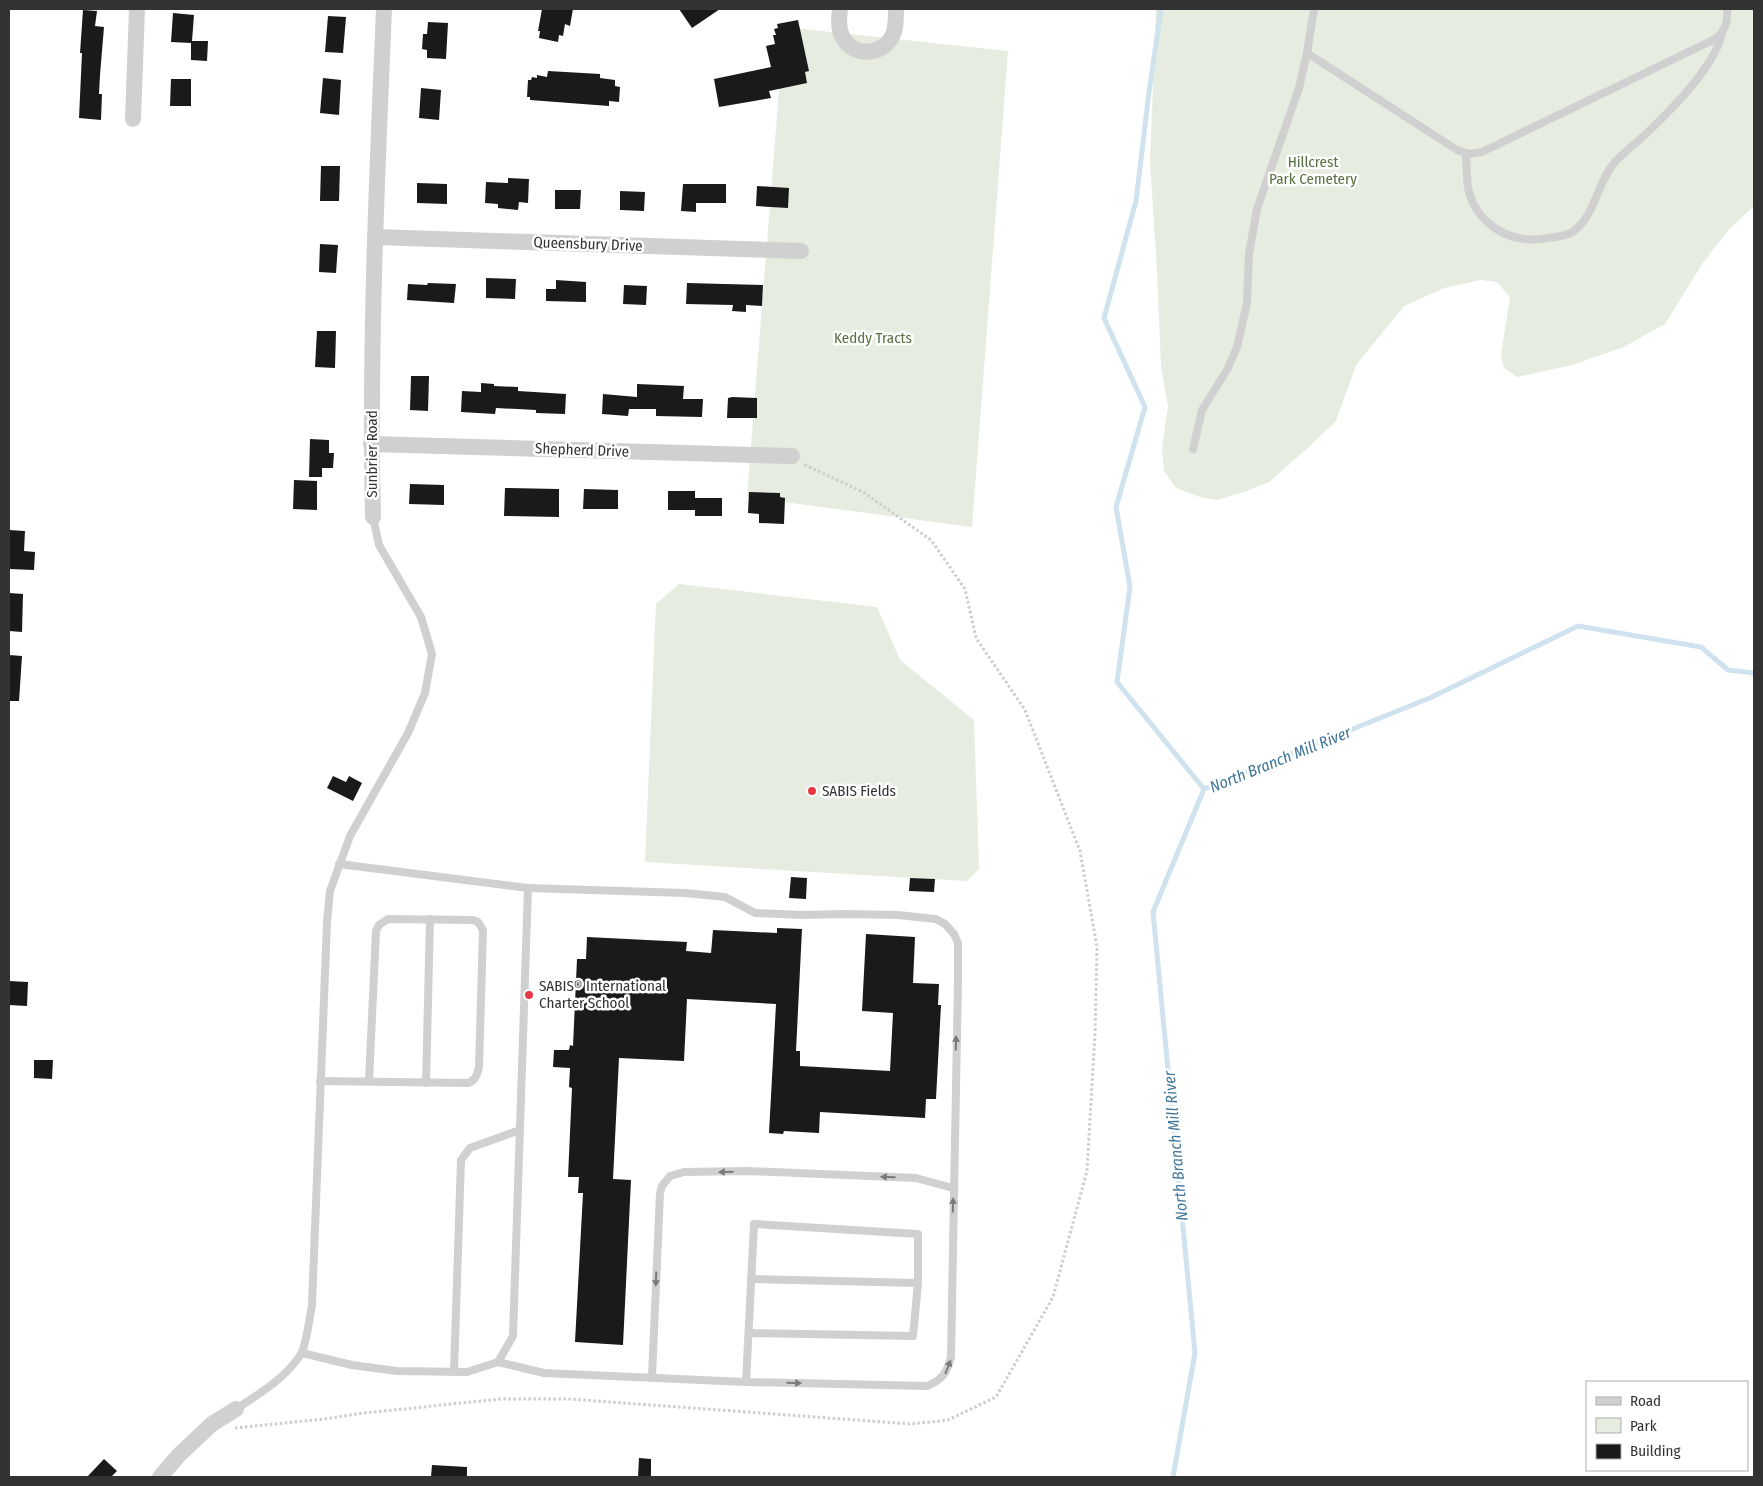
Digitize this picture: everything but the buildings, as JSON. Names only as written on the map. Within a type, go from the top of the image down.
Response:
[{"type":"street","points":[[134,119],[137,9]]},
{"type":"street","name":"Sunbrier Road","points":[[373,517],[371,444],[375,237],[384,9]]},
{"type":"street","points":[[840,9],[839,28],[842,37],[855,50],[873,52],[889,42],[894,34],[896,9]]},
{"type":"street","name":"Queensbury Drive","points":[[375,237],[802,251]]},
{"type":"street","name":"Shepherd Drive","points":[[371,444],[792,456]]},
{"type":"street","points":[[160,1477],[179,1455],[212,1424],[236,1409]]},
{"type":"lane","points":[[1193,449],[1202,410],[1227,370],[1237,347],[1247,303],[1251,239],[1257,209],[1299,88],[1314,9]]},
{"type":"lane","points":[[1466,154],[1470,193],[1476,207],[1495,230],[1521,239],[1534,240],[1565,235],[1574,231],[1591,208],[1613,165],[1650,130],[1687,90],[1714,54],[1727,22],[1727,9]]},
{"type":"lane","points":[[1307,53],[1457,150],[1466,154],[1473,154],[1482,152],[1713,40],[1722,32]]},
{"type":"lane","name":"Sunbrier Road","points":[[302,1353],[312,1305],[326,922],[330,891],[350,836],[408,733],[425,693],[432,654],[421,617],[379,545],[373,517]]},
{"type":"lane","points":[[236,1409],[260,1394],[281,1376],[302,1353],[352,1365],[397,1370],[467,1372],[498,1362],[544,1373],[746,1382],[927,1386],[942,1378],[948,1369],[951,1358],[958,943],[954,934],[945,924],[936,919],[898,915],[802,915],[755,912],[725,897],[685,893],[528,888],[339,864]]},
{"type":"lane","points":[[498,1362],[512,1336],[528,888]]},
{"type":"lane","points":[[320,1081],[468,1083],[473,1081],[477,1076],[483,930],[478,922],[473,920],[388,918],[379,925],[376,931],[369,1081]]},
{"type":"lane","points":[[426,1082],[430,919]]},
{"type":"lane","points":[[454,1372],[461,1160],[470,1148],[520,1130]]},
{"type":"lane","points":[[652,1377],[660,1193],[662,1186],[670,1176],[684,1172],[747,1171],[806,1173],[916,1178],[953,1188]]},
{"type":"lane","points":[[746,1382],[754,1224],[918,1234],[918,1283],[913,1336],[749,1333]]},
{"type":"lane","points":[[751,1279],[918,1283]]},
{"type":"path","points":[[232,1428],[501,1398],[579,1400],[911,1424],[948,1420],[996,1397],[1053,1297],[1087,1171],[1095,1034],[1097,947],[1080,851],[1025,710],[976,638],[965,589],[931,540],[863,492],[809,468],[792,456]]},
{"type":"green space","name":"Hillcrest Park Cemetery","points":[[1156,9],[1754,9],[1754,206],[1729,229],[1702,264],[1665,324],[1624,347],[1572,365],[1517,377],[1504,368],[1501,355],[1510,297],[1497,282],[1481,280],[1444,288],[1404,306],[1356,365],[1336,421],[1310,446],[1269,482],[1217,500],[1200,497],[1176,488],[1164,471],[1162,448],[1168,406],[1161,367],[1150,162]]},
{"type":"green space","name":"Keddy Tracts","points":[[784,27],[1008,51],[972,527],[747,497]]},
{"type":"green space","name":"SABIS Fields","points":[[679,584],[877,607],[900,660],[974,720],[979,869],[967,881],[645,862],[656,604]]},
{"type":"waterway","points":[[1161,9],[1136,201],[1104,318],[1145,407],[1116,507],[1130,587],[1117,682],[1204,789]]},
{"type":"waterway","name":"North Branch Mill River","points":[[1173,1477],[1195,1353],[1153,912],[1204,789],[1432,697],[1578,626],[1701,647],[1728,670],[1754,673]]},
{"type":"place","name":"SABIS Fields","points":[[812,791]]},
{"type":"place","name":"SABIS® International Charter School","points":[[529,995]]}]
